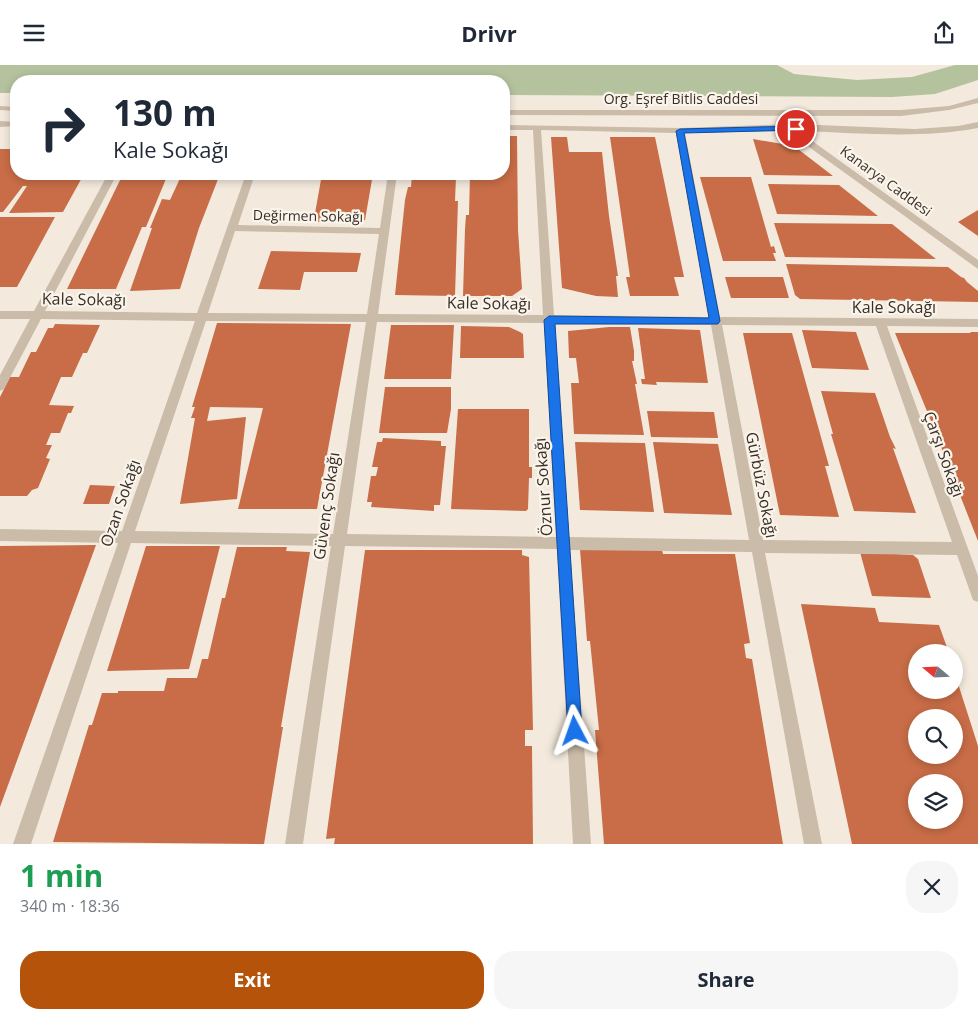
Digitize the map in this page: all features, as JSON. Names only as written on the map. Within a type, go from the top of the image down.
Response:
[{"type":"street","name":"Org. Eşref Bitlis Caddesi","points":[[510,113],[901,113],[949,107],[978,100]]},
{"type":"street","name":"Kanarya Caddesi","points":[[785,112],[796,129],[812,145],[978,265]]},
{"type":"street","name":"Org. Eşref Bitlis Caddesi","points":[[510,127],[680,131],[796,129],[915,132],[958,129],[978,125]]},
{"type":"street","name":"Öznur Sokağı","points":[[537,128],[582,844]]},
{"type":"street","name":"Gürbüz Sokağı","points":[[680,131],[813,844]]},
{"type":"street","points":[[0,386],[109,180]]},
{"type":"street","name":"Ozan Sokağı","points":[[22,844],[248,180]]},
{"type":"street","name":"Güvenç Sokağı","points":[[294,844],[391,180]]},
{"type":"street","name":"Değirmen Sokağı","points":[[232,227],[384,231]]},
{"type":"street","name":"Kale Sokağı","points":[[0,315],[978,323]]},
{"type":"street","name":"Çarşı Sokağı","points":[[880,323],[978,595]]},
{"type":"street","points":[[0,535],[962,549]]},
{"type":"green space","points":[[0,65],[777,65],[794,74],[857,80],[912,77],[955,65],[978,65],[978,80],[935,94],[892,97],[510,95],[510,75],[10,75],[10,93],[0,93]]},
{"type":"building","points":[[510,136],[517,136],[518,230],[522,289],[512,296],[463,296],[466,215],[469,215],[470,180],[510,180]]},
{"type":"building","points":[[551,137],[567,137],[569,152],[602,152],[618,276],[616,276],[618,297],[596,296],[562,288]]},
{"type":"building","points":[[610,137],[655,137],[684,277],[674,277],[679,296],[630,296],[626,277],[630,277]]},
{"type":"building","points":[[753,139],[794,146],[833,176],[764,175]]},
{"type":"building","points":[[0,149],[10,149],[10,180],[81,180],[63,212],[9,213],[27,186],[23,186],[3,212],[0,212]]},
{"type":"building","points":[[700,177],[751,177],[771,247],[774,246],[776,253],[773,253],[776,261],[723,261]]},
{"type":"building","points":[[120,180],[166,180],[146,227],[142,227],[116,289],[67,289]]},
{"type":"building","points":[[179,180],[218,180],[199,228],[180,289],[130,291],[152,228],[150,228],[162,199],[170,200]]},
{"type":"building","points":[[321,180],[372,180],[365,220],[361,222],[317,222],[318,219],[314,219]]},
{"type":"building","points":[[412,180],[456,180],[455,201],[458,201],[455,296],[395,295],[405,200],[408,187],[411,187]]},
{"type":"building","points":[[768,184],[839,185],[878,216],[777,214]]},
{"type":"building","points":[[978,210],[978,236],[958,222]]},
{"type":"building","points":[[0,217],[55,217],[17,287],[0,287]]},
{"type":"building","points":[[774,223],[892,224],[936,259],[785,257]]},
{"type":"building","points":[[271,251],[361,253],[357,272],[304,272],[300,290],[258,289]]},
{"type":"building","points":[[786,264],[948,267],[978,291],[978,302],[800,299],[795,295]]},
{"type":"building","points":[[725,277],[783,277],[789,298],[731,298]]},
{"type":"building","points":[[217,323],[351,324],[317,509],[238,509],[263,408],[210,407],[207,421],[246,417],[237,499],[180,504],[195,418],[191,418],[195,407],[192,407]]},
{"type":"building","points":[[55,324],[100,325],[87,353],[83,353],[72,377],[61,377],[49,405],[74,406],[71,413],[68,413],[60,433],[51,433],[46,445],[52,445],[46,458],[50,459],[38,488],[32,490],[27,496],[0,496],[0,397],[10,377],[19,377],[31,352],[36,352],[48,328],[53,328]]},
{"type":"building","points":[[391,325],[454,325],[451,379],[384,379]]},
{"type":"building","points":[[461,326],[509,327],[520,332],[523,334],[524,358],[460,358]]},
{"type":"building","points":[[630,327],[634,351],[634,361],[632,361],[644,435],[574,434],[571,383],[579,383],[576,358],[569,358],[568,331]]},
{"type":"building","points":[[638,328],[700,330],[708,383],[656,382],[657,385],[642,384],[641,379],[645,379]]},
{"type":"building","points":[[802,330],[856,332],[869,370],[812,368]]},
{"type":"building","points":[[978,332],[978,541],[934,429],[940,429],[936,421],[931,421],[895,333]]},
{"type":"building","points":[[743,333],[792,333],[829,466],[825,466],[839,517],[780,515]]},
{"type":"building","points":[[385,387],[451,387],[451,409],[447,433],[379,433]]},
{"type":"building","points":[[821,391],[875,393],[896,449],[893,448],[916,513],[854,511],[831,434],[833,434]]},
{"type":"building","points":[[458,409],[529,409],[529,467],[532,467],[532,478],[529,478],[528,509],[526,511],[451,509]]},
{"type":"building","points":[[647,411],[714,412],[718,438],[651,437]]},
{"type":"building","points":[[383,438],[441,441],[441,446],[446,446],[440,505],[434,505],[434,511],[371,507],[372,502],[367,502],[371,476],[376,476],[378,467],[372,467],[377,442],[382,442]]},
{"type":"building","points":[[575,442],[645,443],[654,512],[580,510]]},
{"type":"building","points":[[653,442],[718,444],[732,515],[664,513]]},
{"type":"building","points":[[90,485],[115,486],[109,504],[83,504]]},
{"type":"building","points":[[96,545],[0,807],[0,546]]},
{"type":"building","points":[[146,546],[220,546],[189,669],[107,671]]},
{"type":"building","points":[[237,547],[287,547],[286,551],[310,552],[264,844],[53,842],[89,725],[92,725],[102,693],[164,691],[167,678],[197,678],[202,659],[208,659],[222,598],[225,598]]},
{"type":"building","points":[[580,549],[662,550],[663,554],[735,554],[750,643],[744,644],[746,658],[752,659],[783,844],[604,844],[595,730],[599,730],[590,641],[587,641]]},
{"type":"building","points":[[365,550],[522,550],[522,555],[529,557],[533,730],[525,730],[525,746],[532,746],[533,844],[334,844],[335,838],[326,839]]},
{"type":"building","points":[[860,552],[913,555],[918,559],[931,598],[872,596]]},
{"type":"building","points":[[801,604],[875,608],[879,622],[939,625],[946,644],[908,644],[908,699],[963,699],[978,746],[978,844],[852,844]]},
{"type":"route","points":[[575,731],[549,320],[715,321],[680,131],[796,129]]}]
